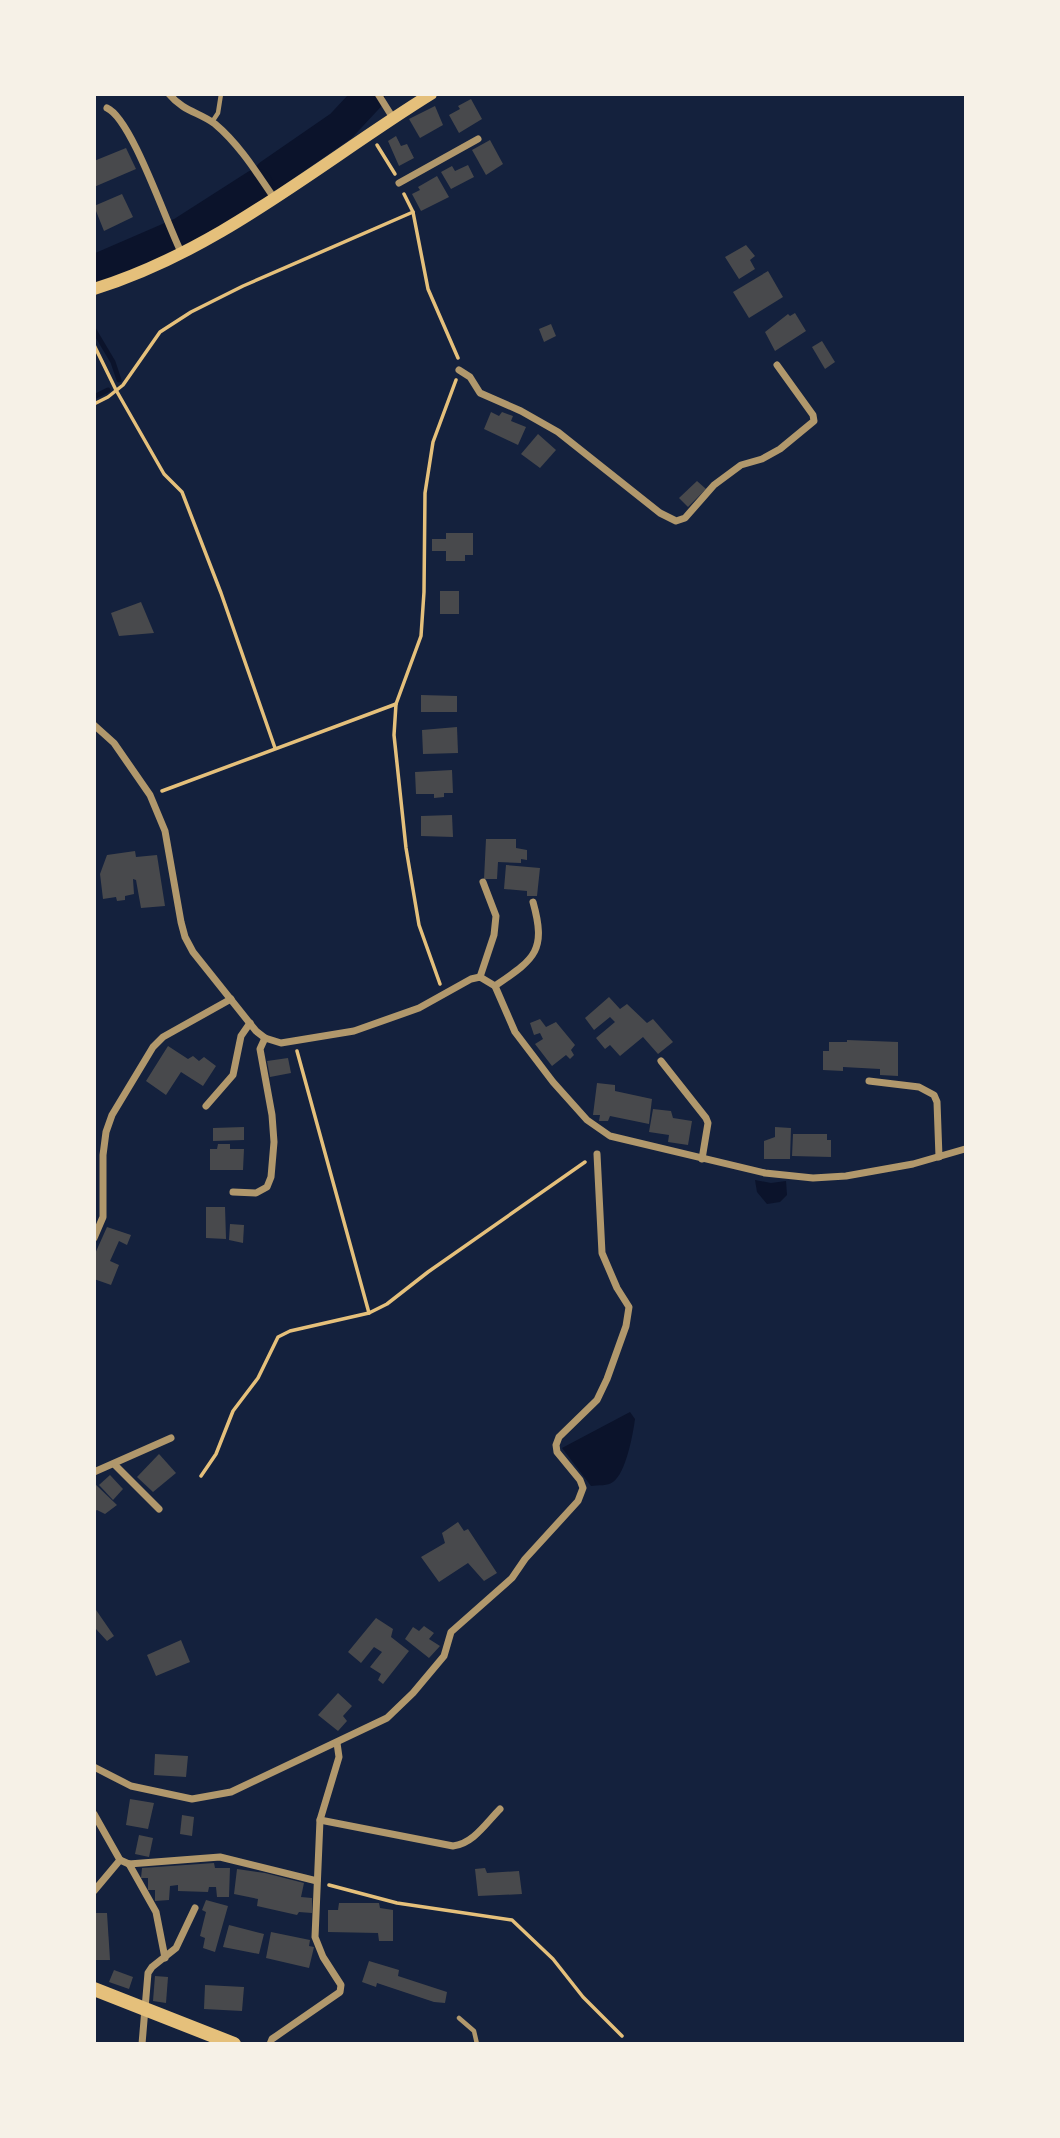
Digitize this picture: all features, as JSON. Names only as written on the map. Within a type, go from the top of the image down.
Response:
[{"type":"main road","points":[[94,289],[179,248],[220,233],[431,94]]},
{"type":"main road","points":[[94,1989],[234,2043]]},
{"type":"street","points":[[169,94],[186,110],[212,122],[231,140],[274,198]]},
{"type":"street","points":[[378,94],[393,118]]},
{"type":"street","points":[[107,108],[113,110],[127,129],[179,248]]},
{"type":"street","points":[[400,183],[478,139]]},
{"type":"street","points":[[458,370],[470,377],[480,393],[521,411],[558,432],[660,513],[676,521],[685,518],[714,485],[741,465],[762,459],[780,449],[814,421],[813,415],[777,365]]},
{"type":"street","points":[[94,725],[114,743],[150,795],[165,831],[185,937],[193,952],[265,1038],[281,1043],[295,1042],[355,1031],[419,1009],[443,993],[471,979],[480,978],[495,986],[515,1032],[553,1082],[587,1120],[610,1136],[765,1173],[813,1178],[846,1176],[965,1149]]},
{"type":"street","points":[[480,978],[494,935],[496,916],[483,882]]},
{"type":"street","points":[[495,986],[523,966],[538,947],[539,925],[533,902]]},
{"type":"street","points":[[94,1238],[103,1217],[103,1155],[106,1132],[112,1115],[153,1046],[163,1037],[231,999]]},
{"type":"street","points":[[206,1106],[233,1075],[241,1036],[250,1023]]},
{"type":"street","points":[[233,1192],[256,1193],[267,1188],[271,1177],[274,1142],[272,1115],[260,1059],[260,1049],[265,1038]]},
{"type":"street","points":[[661,1061],[706,1118],[708,1123],[702,1159]]},
{"type":"street","points":[[869,1081],[919,1087],[934,1095],[937,1102],[939,1157]]},
{"type":"street","points":[[94,1767],[131,1787],[192,1799],[205,1798],[231,1792],[387,1718],[413,1693],[444,1656],[451,1632],[512,1578],[525,1559],[578,1501],[583,1488],[580,1480],[557,1452],[556,1445],[559,1437],[597,1400],[626,1326],[629,1307],[617,1288],[603,1253],[597,1154]]},
{"type":"street","points":[[94,1472],[171,1438]]},
{"type":"street","points":[[114,1464],[159,1509]]},
{"type":"street","points":[[270,2043],[340,1992],[341,1984],[323,1957],[315,1937],[320,1820],[338,1757],[337,1743]]},
{"type":"street","points":[[320,1820],[453,1846],[463,1845],[471,1839],[500,1809]]},
{"type":"street","points":[[94,1814],[120,1860],[129,1864],[220,1857],[317,1881]]},
{"type":"street","points":[[94,1891],[120,1860]]},
{"type":"street","points":[[129,1864],[156,1912],[165,1958]]},
{"type":"street","points":[[142,2043],[148,1973],[176,1948],[195,1908]]},
{"type":"lane","points":[[212,122],[218,113],[220,94]]},
{"type":"lane","points":[[460,2018],[474,2031],[477,2043]]},
{"type":"path","points":[[370,135],[400,183],[413,212],[428,289],[457,356],[458,370],[433,442],[425,493],[421,636],[396,704],[394,735],[406,848],[419,925],[443,993]]},
{"type":"path","points":[[94,404],[123,386],[160,332],[191,312],[243,286],[413,212]]},
{"type":"path","points":[[94,345],[116,390],[164,474],[182,492],[221,593],[275,748]]},
{"type":"path","points":[[150,795],[396,704]]},
{"type":"path","points":[[295,1042],[369,1313]]},
{"type":"path","points":[[201,1476],[216,1454],[233,1411],[258,1378],[278,1337],[290,1331],[369,1313],[387,1304],[428,1272],[597,1154]]},
{"type":"path","points":[[317,1881],[397,1903],[512,1920],[553,1959],[583,1997],[622,2036]]},
{"type":"water","points":[[755,1180],[771,1183],[786,1181],[787,1195],[780,1202],[767,1204],[757,1192]]},
{"type":"water","points":[[630,1412],[635,1419],[633,1434],[622,1470],[611,1483],[591,1486],[562,1448]]},
{"type":"building","points":[[471,99],[482,119],[459,133],[449,115]]},
{"type":"building","points":[[435,106],[443,125],[420,138],[409,119]]},
{"type":"building","points":[[396,136],[401,146],[407,144],[414,158],[399,166],[388,141]]},
{"type":"building","points":[[490,140],[503,164],[486,175],[472,150]]},
{"type":"building","points":[[126,148],[136,169],[94,187],[94,161]]},
{"type":"building","points":[[468,165],[474,177],[451,189],[441,172],[452,166],[455,171]]},
{"type":"building","points":[[437,176],[449,197],[421,211],[412,194],[420,190],[418,187]]},
{"type":"building","points":[[122,194],[133,217],[104,231],[94,206]]},
{"type":"building","points":[[746,245],[755,256],[750,260],[755,269],[739,279],[725,257]]},
{"type":"building","points":[[768,271],[783,297],[749,318],[733,292]]},
{"type":"building","points":[[795,313],[806,331],[775,351],[765,332],[788,314],[790,316]]},
{"type":"building","points":[[551,324],[556,336],[544,342],[539,329]]},
{"type":"building","points":[[822,341],[835,362],[825,369],[812,347]]},
{"type":"building","points":[[491,412],[499,416],[502,412],[513,416],[511,421],[526,427],[518,445],[484,429]]},
{"type":"building","points":[[538,434],[556,450],[540,468],[521,454]]},
{"type":"building","points":[[697,481],[706,489],[688,507],[679,498]]},
{"type":"building","points":[[446,533],[473,533],[473,555],[465,555],[465,561],[446,561],[446,551],[432,551],[432,539],[446,539]]},
{"type":"building","points":[[440,591],[459,591],[459,614],[440,614]]},
{"type":"building","points":[[141,602],[154,633],[119,636],[111,613]]},
{"type":"building","points":[[421,695],[457,696],[457,712],[421,712]]},
{"type":"building","points":[[457,727],[458,753],[423,754],[422,730]]},
{"type":"building","points":[[452,770],[453,793],[444,793],[444,797],[434,798],[434,794],[416,794],[415,772]]},
{"type":"building","points":[[452,815],[453,837],[421,836],[421,816]]},
{"type":"building","points":[[486,839],[516,839],[516,848],[527,850],[527,860],[521,859],[521,863],[498,862],[497,879],[484,879]]},
{"type":"building","points":[[135,851],[136,857],[157,855],[165,906],[141,908],[136,880],[133,879],[134,894],[125,896],[125,900],[117,901],[116,897],[103,899],[100,874],[107,855]]},
{"type":"building","points":[[506,865],[540,868],[537,896],[527,896],[527,891],[504,889]]},
{"type":"building","points":[[609,997],[620,1009],[627,1004],[647,1023],[653,1019],[673,1042],[658,1054],[643,1037],[620,1056],[610,1045],[605,1049],[596,1038],[615,1022],[610,1017],[594,1030],[585,1018]]},
{"type":"building","points":[[540,1019],[546,1027],[556,1022],[575,1045],[571,1050],[574,1055],[570,1059],[566,1055],[552,1066],[535,1044],[543,1039],[540,1033],[534,1035],[530,1023]]},
{"type":"building","points":[[829,1042],[898,1042],[898,1076],[880,1075],[880,1069],[843,1067],[843,1071],[823,1070],[823,1051],[829,1051]]},
{"type":"building","points":[[168,1046],[188,1059],[193,1056],[199,1061],[204,1057],[216,1066],[203,1086],[181,1072],[166,1095],[146,1081]]},
{"type":"building","points":[[288,1058],[291,1073],[270,1077],[267,1061]]},
{"type":"building","points":[[597,1083],[615,1085],[615,1091],[652,1099],[649,1124],[610,1116],[608,1121],[599,1121],[600,1115],[593,1115]]},
{"type":"building","points":[[653,1109],[671,1111],[673,1118],[692,1121],[688,1145],[668,1142],[669,1135],[649,1132]]},
{"type":"building","points":[[244,1127],[244,1140],[213,1141],[213,1128]]},
{"type":"building","points":[[775,1127],[791,1128],[790,1159],[764,1159],[764,1141],[775,1137]]},
{"type":"building","points":[[793,1134],[827,1134],[827,1140],[831,1140],[831,1157],[792,1156]]},
{"type":"building","points":[[218,1144],[230,1144],[230,1149],[244,1149],[243,1170],[210,1170],[210,1149],[217,1149]]},
{"type":"building","points":[[206,1207],[225,1207],[226,1239],[206,1238]]},
{"type":"building","points":[[230,1224],[244,1225],[243,1243],[229,1240]]},
{"type":"building","points":[[107,1227],[131,1235],[127,1245],[119,1241],[110,1261],[119,1265],[111,1285],[94,1279],[94,1256]]},
{"type":"building","points":[[159,1454],[176,1473],[153,1492],[137,1477]]},
{"type":"building","points":[[110,1475],[123,1489],[113,1500],[99,1485]]},
{"type":"building","points":[[94,1483],[117,1505],[105,1514],[97,1510],[94,1512]]},
{"type":"building","points":[[458,1522],[464,1531],[468,1529],[497,1573],[484,1581],[468,1563],[439,1582],[421,1557],[445,1543],[442,1533]]},
{"type":"building","points":[[94,1607],[114,1636],[107,1641],[94,1630]]},
{"type":"building","points":[[376,1618],[393,1629],[391,1637],[409,1651],[383,1684],[378,1680],[381,1674],[370,1667],[382,1652],[374,1647],[361,1663],[348,1652]]},
{"type":"building","points":[[424,1626],[434,1633],[429,1639],[440,1646],[429,1658],[405,1639],[413,1627],[419,1631]]},
{"type":"building","points":[[181,1640],[190,1662],[156,1676],[147,1655]]},
{"type":"building","points":[[338,1693],[352,1706],[343,1716],[347,1721],[338,1731],[318,1715]]},
{"type":"building","points":[[155,1754],[188,1756],[186,1777],[154,1775]]},
{"type":"building","points":[[130,1799],[154,1803],[148,1829],[126,1825]]},
{"type":"building","points":[[182,1815],[194,1817],[192,1836],[180,1834]]},
{"type":"building","points":[[139,1835],[153,1838],[149,1857],[135,1854]]},
{"type":"building","points":[[214,1863],[215,1868],[230,1868],[229,1897],[217,1897],[216,1887],[209,1887],[208,1892],[178,1891],[178,1885],[170,1886],[169,1900],[155,1901],[155,1890],[148,1890],[148,1878],[141,1878],[142,1868]]},
{"type":"building","points":[[485,1868],[487,1873],[519,1871],[522,1894],[478,1896],[475,1869]]},
{"type":"building","points":[[237,1869],[304,1883],[301,1897],[312,1898],[312,1913],[299,1912],[297,1915],[257,1906],[258,1899],[234,1894]]},
{"type":"building","points":[[206,1900],[228,1906],[215,1952],[203,1948],[205,1938],[200,1936],[206,1912],[202,1910]]},
{"type":"building","points":[[339,1903],[379,1903],[380,1908],[393,1910],[393,1941],[379,1941],[378,1933],[328,1932],[328,1910],[338,1910]]},
{"type":"building","points":[[94,1913],[107,1913],[110,1960],[94,1960]]},
{"type":"building","points":[[229,1925],[264,1934],[259,1954],[223,1947]]},
{"type":"building","points":[[271,1932],[310,1940],[309,1946],[314,1947],[309,1968],[266,1958]]},
{"type":"building","points":[[369,1961],[399,1970],[398,1976],[447,1992],[445,2003],[434,2002],[377,1983],[376,1987],[362,1982]]},
{"type":"building","points":[[114,1970],[133,1977],[129,1989],[109,1982]]},
{"type":"building","points":[[155,1976],[168,1977],[166,2003],[153,2001]]},
{"type":"building","points":[[205,1985],[244,1987],[242,2011],[204,2009]]},
{"type":"waterway","points":[[270,175],[341,126],[369,96]]},
{"type":"waterway","points":[[94,271],[182,233],[257,185]]},
{"type":"waterway","points":[[94,330],[113,362],[119,380]]},
{"type":"waterway","points":[[94,397],[108,390]]}]
